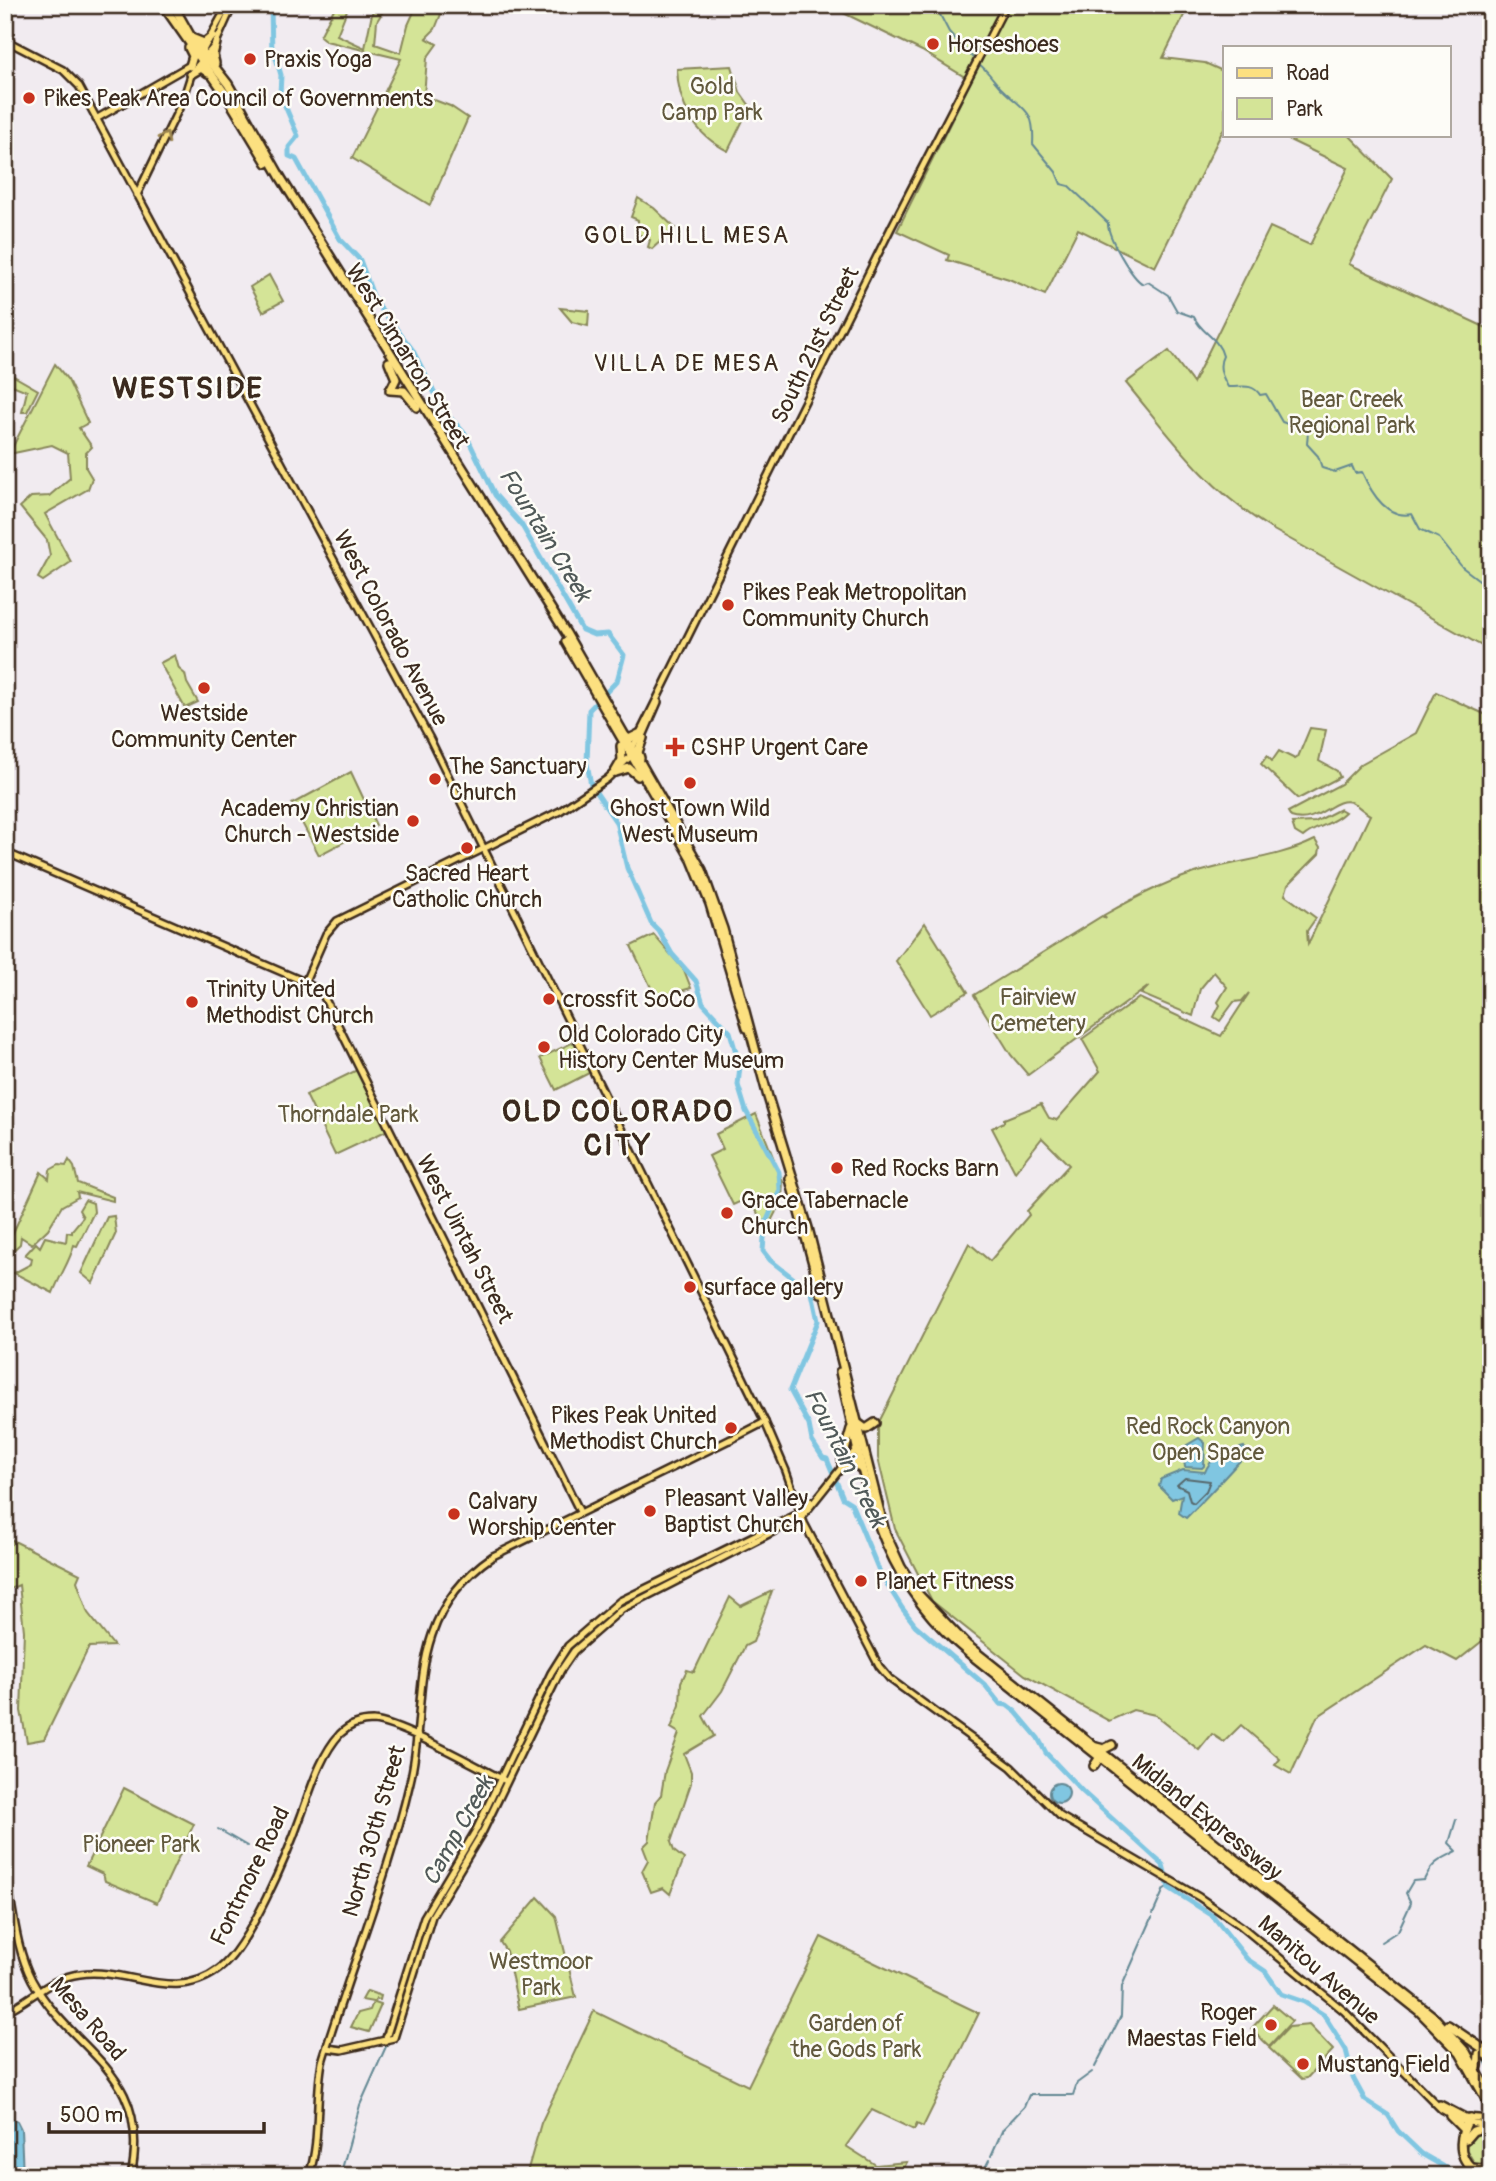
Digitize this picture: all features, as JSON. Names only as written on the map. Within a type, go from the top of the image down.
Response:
[{"type":"highway","name":"West Cimarron Street","points":[[163,5],[230,96],[687,841],[708,884],[745,1004],[751,1035]]},
{"type":"highway","name":"West Cimarron Street","points":[[173,5],[187,36]]},
{"type":"highway","points":[[187,36],[203,43],[214,39],[213,59],[226,82]]},
{"type":"highway","points":[[187,36],[192,52],[190,70],[204,69],[230,96]]},
{"type":"highway","name":"West Cimarron Street","points":[[202,56],[226,82],[230,96],[387,359],[596,690]]},
{"type":"highway","points":[[387,359],[396,379],[390,390],[404,391],[419,410]]},
{"type":"highway","points":[[618,731],[629,739],[641,736],[638,752],[649,778]]},
{"type":"highway","points":[[618,731],[622,751],[615,772],[632,769],[650,789]]},
{"type":"highway","name":"West Cimarron Street","points":[[632,752],[650,789],[687,850],[706,893],[751,1035],[790,1174],[853,1416],[878,1527],[895,1560]]},
{"type":"highway","points":[[853,1416],[866,1429],[875,1423]]},
{"type":"highway","points":[[840,1466],[849,1443],[853,1416]]},
{"type":"highway","name":"West Cimarron Street","points":[[859,1444],[895,1560]]},
{"type":"highway","points":[[840,1466],[854,1462],[860,1466],[868,1491]]},
{"type":"highway","name":"Midland Expressway","points":[[895,1560],[913,1596],[947,1634],[1353,1955],[1447,2037],[1469,2066],[1491,2108]]},
{"type":"highway","name":"Midland Expressway","points":[[1366,1966],[1405,1993],[1456,2039],[1491,2096]]},
{"type":"highway","points":[[1405,1993],[1491,2057]]},
{"type":"highway","points":[[1491,2057],[1481,2054],[1477,2060],[1491,2096]]},
{"type":"highway","points":[[1450,2116],[1462,2125],[1465,2136]]},
{"type":"highway","points":[[1468,2121],[1464,2151],[1468,2161],[1480,2167],[1491,2168]]},
{"type":"highway","points":[[1465,2136],[1491,2125]]},
{"type":"main road","name":"South 21st Street","points":[[305,982],[326,934],[337,921],[559,811],[615,772],[632,752],[892,226],[1006,5]]},
{"type":"main road","points":[[96,119],[190,70],[214,39],[229,6]]},
{"type":"main road","name":"West Colorado Avenue","points":[[5,40],[68,74],[79,86],[407,695],[765,1422],[801,1515],[877,1661],[890,1679],[1018,1772],[1060,1816],[1172,1881],[1241,1926]]},
{"type":"main road","points":[[137,195],[183,100],[190,70]]},
{"type":"main road","name":"West Uintah Street","points":[[5,852],[305,982],[322,993],[329,1002],[580,1512]]},
{"type":"main road","name":"North 30th Street","points":[[309,2176],[316,2141],[317,2091],[327,2048],[404,1806],[418,1739],[427,1652],[439,1617],[455,1591],[493,1556],[765,1422]]},
{"type":"main road","points":[[327,2048],[346,2049],[394,2038],[432,1916],[479,1839],[561,1670],[584,1639],[622,1609],[801,1515],[859,1444]]},
{"type":"main road","points":[[385,2040],[424,1917],[476,1830],[551,1673],[579,1634],[625,1598],[801,1515],[811,1499],[830,1479]]},
{"type":"main road","points":[[794,1496],[805,1501],[811,1499]]},
{"type":"main road","name":"Fontmore Road","points":[[5,2012],[62,1978],[90,1973],[156,1985],[181,1985],[198,1981],[222,1967],[240,1946],[257,1912],[288,1848],[320,1766],[336,1739],[350,1726],[371,1721],[388,1724],[418,1739]]},
{"type":"main road","points":[[418,1739],[508,1782]]},
{"type":"main road","name":"Mesa Road","points":[[5,1870],[24,1960],[39,1992],[118,2081],[130,2113],[134,2148],[130,2176]]},
{"type":"main road","name":"Manitou Avenue","points":[[1241,1926],[1344,2011],[1450,2116],[1491,2125]]},
{"type":"main road","name":"Manitou Avenue","points":[[1434,2101],[1468,2121],[1491,2119]]},
{"type":"green space","points":[[336,5],[349,5],[337,35],[365,48],[373,9],[376,5],[387,5],[377,21],[375,44],[401,53],[408,25],[417,5],[425,5],[441,14],[435,29],[426,38],[437,44],[427,58],[424,96],[450,106],[468,118],[430,205],[352,158],[401,59],[326,41],[320,36]]},
{"type":"green space","points":[[827,5],[1189,5],[1163,58],[1205,63],[1223,71],[1223,130],[1155,267],[1078,229],[1045,295],[1009,279],[947,260],[949,255],[897,231],[971,81],[922,51]]},
{"type":"green space","name":"Gold Camp Park","points":[[732,66],[740,92],[750,106],[728,151],[706,136],[690,118],[681,95],[677,69]]},
{"type":"green space","name":"Bear Creek Regional Park","points":[[1281,136],[1350,136],[1392,179],[1349,264],[1491,330],[1491,651],[1247,513],[1192,462],[1126,383],[1169,351],[1193,383],[1270,227],[1310,245],[1348,168]]},
{"type":"green space","points":[[638,198],[654,208],[675,228],[652,249],[648,247],[650,240],[638,234],[638,220],[631,217]]},
{"type":"green space","points":[[269,275],[283,301],[263,312],[250,287]]},
{"type":"green space","points":[[560,308],[589,311],[588,326],[572,322]]},
{"type":"green space","points":[[55,364],[68,380],[88,423],[79,428],[92,447],[86,453],[86,468],[92,478],[88,489],[45,514],[71,562],[43,581],[38,578],[50,556],[47,540],[20,507],[31,497],[49,496],[70,478],[68,453],[52,445],[9,454]]},
{"type":"green space","points":[[5,371],[38,390],[27,412],[22,412],[27,391],[5,382]]},
{"type":"green space","points":[[175,655],[179,669],[185,674],[198,702],[185,708],[160,663]]},
{"type":"green space","name":"Red Rock Canyon Open Space","points":[[1436,692],[1491,717],[1491,1634],[1457,1661],[1426,1645],[1317,1717],[1291,1774],[1275,1765],[1280,1759],[1241,1725],[1224,1742],[1212,1734],[1199,1750],[1155,1715],[1133,1710],[1109,1721],[1025,1675],[932,1601],[895,1529],[878,1458],[878,1424],[969,1243],[990,1261],[1029,1215],[1027,1211],[1069,1165],[1042,1138],[1015,1172],[992,1128],[1004,1122],[1004,1119],[1041,1104],[1049,1118],[1057,1120],[1100,1071],[1082,1039],[1139,998],[1221,1036],[1249,993],[1242,1001],[1234,1002],[1220,1021],[1214,1017],[1220,1005],[1218,1002],[1227,987],[1214,972],[1200,989],[1193,1016],[1141,994],[1149,986],[1028,1075],[1011,1055],[974,995],[1102,916],[1106,919],[1104,915],[1156,888],[1196,873],[1277,854],[1315,840],[1320,848],[1319,854],[1288,885],[1285,895],[1316,918],[1307,931],[1308,944],[1370,815],[1353,803],[1345,801],[1309,818],[1291,817],[1288,812],[1341,784],[1361,764],[1416,733]]},
{"type":"green space","points":[[1310,728],[1326,730],[1319,761],[1337,771],[1340,777],[1298,799],[1261,764],[1267,756],[1272,761],[1279,751],[1295,759],[1298,757]]},
{"type":"green space","points":[[351,772],[376,825],[319,855],[292,804]]},
{"type":"green space","points":[[1340,809],[1345,812],[1340,817],[1303,837],[1295,832],[1292,823],[1315,822]]},
{"type":"green space","points":[[925,923],[968,992],[930,1015],[896,961]]},
{"type":"green space","points":[[654,935],[684,970],[691,988],[656,998],[631,946]]},
{"type":"green space","points":[[578,1040],[593,1071],[556,1090],[540,1058]]},
{"type":"green space","name":"Thorndale Park","points":[[357,1070],[388,1130],[335,1155],[306,1095]]},
{"type":"green space","points":[[756,1114],[783,1182],[782,1200],[766,1231],[750,1197],[733,1205],[709,1156],[723,1149],[716,1134]]},
{"type":"green space","points":[[69,1160],[74,1167],[78,1183],[113,1197],[113,1201],[77,1192],[78,1197],[62,1206],[48,1229],[32,1244],[21,1237],[20,1244],[5,1258],[5,1250],[41,1172],[49,1179],[50,1170],[59,1165],[66,1166]]},
{"type":"green space","points":[[85,1200],[93,1203],[94,1212],[77,1246],[74,1245],[53,1293],[14,1273],[31,1264],[32,1258],[25,1255],[36,1243],[40,1247],[45,1237],[66,1242],[67,1232],[72,1233],[83,1217],[79,1210]]},
{"type":"green space","points":[[114,1216],[116,1233],[93,1283],[81,1273],[107,1217]]},
{"type":"green space","points":[[8,1538],[80,1574],[77,1581],[88,1613],[114,1646],[89,1647],[44,1739],[27,1742],[21,1711],[24,1631],[19,1585],[5,1591],[5,1547],[11,1544]]},
{"type":"green space","points":[[772,1591],[753,1642],[745,1646],[722,1691],[703,1716],[714,1736],[684,1754],[691,1772],[691,1783],[671,1842],[674,1851],[684,1859],[670,1894],[663,1888],[651,1892],[642,1871],[648,1860],[643,1847],[649,1841],[655,1802],[661,1795],[665,1771],[679,1733],[671,1728],[680,1705],[681,1682],[687,1670],[694,1672],[730,1597],[741,1606]]},
{"type":"green space","name":"Pioneer Park","points":[[124,1788],[194,1824],[157,1903],[105,1881],[103,1874],[86,1866]]},
{"type":"green space","name":"Westmoor Park","points":[[538,1897],[556,1916],[576,1997],[519,2009],[506,1951],[500,1942]]},
{"type":"green space","name":"Garden of the Gods Park","points":[[821,1937],[979,2013],[923,2127],[917,2124],[914,2130],[872,2110],[846,2146],[876,2165],[907,2162],[900,2176],[526,2176],[541,2123],[594,2011],[748,2086]]},
{"type":"green space","points":[[367,1991],[381,1996],[380,2000],[376,1999],[375,2003],[381,2005],[369,2032],[351,2027],[358,2013],[370,2010],[373,2002],[362,2000]]},
{"type":"green space","name":"Roger Maestas Field","points":[[1273,2005],[1292,2021],[1269,2046],[1251,2029]]},
{"type":"green space","name":"Mustang Field","points":[[1309,2025],[1333,2050],[1307,2078],[1302,2079],[1269,2048],[1289,2027]]},
{"type":"green space","points":[[1484,2128],[1491,2129],[1491,2166],[1475,2164],[1466,2149],[1469,2137]]},
{"type":"water","points":[[1199,1438],[1205,1443],[1204,1466],[1185,1467],[1184,1460],[1178,1456],[1182,1448]]},
{"type":"water","points":[[1244,1447],[1247,1453],[1186,1518],[1179,1513],[1182,1495],[1172,1499],[1159,1486],[1161,1479],[1183,1470],[1205,1472],[1215,1458]]},
{"type":"water","points":[[1059,1783],[1066,1786],[1069,1793],[1066,1800],[1059,1803],[1052,1800],[1049,1793],[1052,1786]]},
{"type":"water","points":[[5,2119],[17,2121],[21,2129],[23,2176],[5,2176]]},
{"type":"waterway","name":"Fountain Creek","points":[[271,5],[272,56],[276,58],[281,75],[280,94],[298,136],[289,147],[289,156],[296,159],[340,239],[360,260],[375,301],[412,349],[444,411],[466,435],[495,495],[521,524],[582,630],[594,635],[608,634],[624,655],[617,681],[589,710],[587,763],[591,785],[616,822],[627,868],[651,923],[659,931],[672,954],[696,981],[703,1003],[730,1032],[740,1066],[738,1085],[746,1111],[779,1172],[780,1190],[765,1225],[763,1251],[770,1260],[812,1293],[818,1321],[790,1390],[809,1425],[812,1441],[823,1458],[827,1459],[843,1498],[851,1503],[880,1573],[915,1625],[985,1685],[1000,1704],[1007,1705],[1016,1712],[1038,1738],[1046,1753],[1083,1792],[1163,1865],[1169,1888],[1213,1916],[1247,1959],[1265,1971],[1281,1994],[1304,2002],[1324,2015],[1346,2050],[1353,2078],[1365,2100],[1388,2115],[1398,2131],[1422,2154],[1460,2176]]},
{"type":"waterway","points":[[935,5],[949,32],[975,60]]},
{"type":"waterway","points":[[979,64],[1030,117],[1033,144],[1056,172],[1061,184],[1069,186],[1108,223],[1116,246],[1138,280],[1143,284],[1148,282],[1168,295],[1177,311],[1194,317],[1218,345],[1223,356],[1221,372],[1228,387],[1250,387],[1260,395],[1266,394],[1282,422],[1308,431],[1307,444],[1318,456],[1322,468],[1335,472],[1352,466],[1355,473],[1362,472],[1374,494],[1386,508],[1402,515],[1412,514],[1420,529],[1439,538],[1462,567],[1491,589]]},
{"type":"waterway","name":"Camp Creek","points":[[615,1609],[695,1569]]},
{"type":"waterway","name":"Camp Creek","points":[[513,1764],[557,1671],[576,1642]]},
{"type":"waterway","name":"Camp Creek","points":[[462,1859],[498,1794]]},
{"type":"waterway","points":[[1381,1942],[1398,1931],[1411,1903],[1406,1893],[1413,1881],[1424,1880],[1434,1865],[1457,1851],[1449,1843],[1456,1820]]},
{"type":"waterway","points":[[218,1829],[247,1846]]},
{"type":"waterway","points":[[1153,1914],[1164,1889],[1169,1886]]},
{"type":"waterway","name":"Camp Creek","points":[[390,2037],[434,1906]]},
{"type":"waterway","points":[[1095,2067],[1121,2016],[1122,1986],[1152,1918]]},
{"type":"waterway","name":"Camp Creek","points":[[340,2176],[360,2105],[388,2042]]},
{"type":"waterway","points":[[1484,2058],[1491,2073]]},
{"type":"waterway","points":[[991,2156],[1003,2129],[1024,2107],[1029,2095],[1073,2095],[1077,2083],[1092,2072]]},
{"type":"waterway","points":[[981,2176],[989,2160]]},
{"type":"place","name":"Horseshoes","points":[[933,44]]},
{"type":"place","name":"Praxis Yoga","points":[[250,59]]},
{"type":"place","name":"Pikes Peak Area Council of Governments","points":[[29,98]]},
{"type":"place","name":"Pikes Peak Metropolitan Community Church","points":[[728,605]]},
{"type":"place","name":"Westside Community Center","points":[[204,688]]},
{"type":"place","name":"CSHP Urgent Care","points":[[675,747]]},
{"type":"place","name":"The Sanctuary Church","points":[[435,779]]},
{"type":"place","name":"Ghost Town Wild West Museum","points":[[690,783]]},
{"type":"place","name":"Academy Christian Church - Westside","points":[[413,821]]},
{"type":"place","name":"Sacred Heart Catholic Church","points":[[467,848]]},
{"type":"place","name":"crossfit SoCo","points":[[549,999]]},
{"type":"place","name":"Trinity United Methodist Church","points":[[192,1002]]},
{"type":"place","name":"Old Colorado City History Center Museum","points":[[544,1047]]},
{"type":"place","name":"Red Rocks Barn","points":[[837,1168]]},
{"type":"place","name":"Grace Tabernacle Church","points":[[727,1213]]},
{"type":"place","name":"surface gallery","points":[[690,1287]]},
{"type":"place","name":"Pikes Peak United Methodist Church","points":[[731,1428]]},
{"type":"place","name":"Pleasant Valley Baptist Church","points":[[650,1511]]},
{"type":"place","name":"Calvary Worship Center","points":[[454,1514]]},
{"type":"place","name":"Planet Fitness","points":[[861,1581]]},
{"type":"place","name":"Roger Maestas Field","points":[[1271,2025]]},
{"type":"place","name":"Mustang Field","points":[[1303,2064]]},
{"type":"district","name":"GOLD HILL MESA","points":[[687,235]]},
{"type":"district","name":"VILLA DE MESA","points":[[687,363]]},
{"type":"district","name":"WESTSIDE","points":[[188,388]]},
{"type":"district","name":"OLD COLORADO CITY","points":[[618,1128]]},
{"type":"park label","name":"Fairview Cemetery","points":[[1038,1010]]}]
